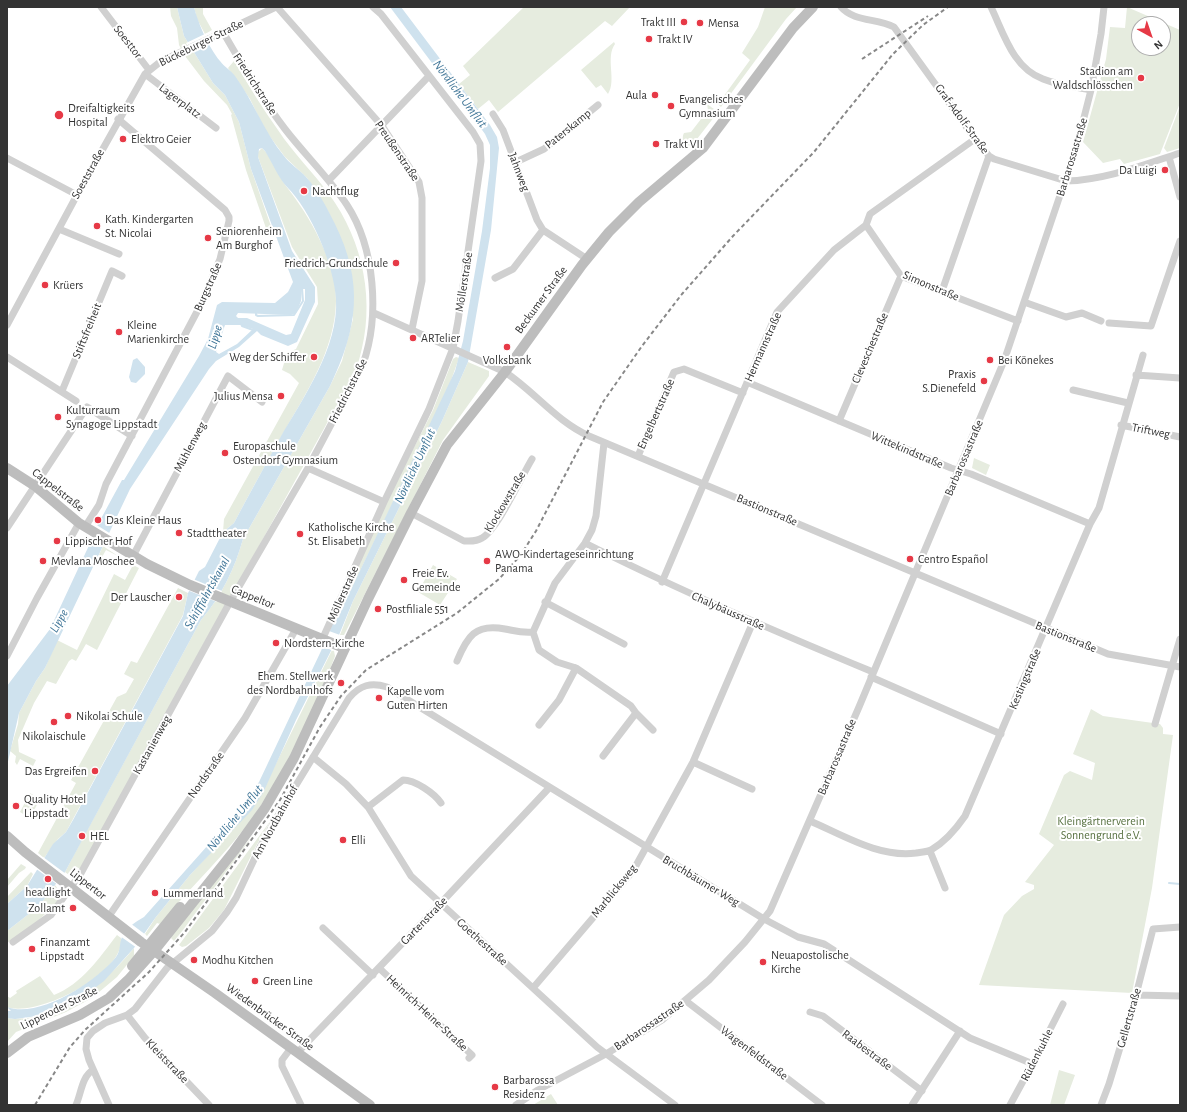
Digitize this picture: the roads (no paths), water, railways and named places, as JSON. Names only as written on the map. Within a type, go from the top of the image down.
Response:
[{"type":"main road","name":"Beckumer Straße","points":[[234,850],[265,808],[285,774],[313,720],[340,647],[447,446],[505,372],[587,259],[624,216],[703,148],[793,28],[814,7]]},
{"type":"main road","name":"Cappelstraße","points":[[7,468],[34,486],[85,527]]},
{"type":"main road","name":"Cappeltor","points":[[85,527],[133,556],[190,585],[340,647]]},
{"type":"main road","name":"Lippertor","points":[[7,836],[39,863],[148,946]]},
{"type":"main road","name":"Lipperoder Straße","points":[[7,1053],[28,1037],[80,1014],[108,998],[128,980],[148,946],[234,850]]},
{"type":"main road","name":"Wiedenbrücker Straße","points":[[148,946],[173,962],[370,1105]]},
{"type":"street","name":"Soesttor","points":[[101,7],[147,72],[118,119]]},
{"type":"street","name":"Bückeburger Straße","points":[[147,72],[160,62],[276,7]]},
{"type":"street","name":"Preußenstraße","points":[[276,7],[382,126],[412,169],[421,190],[422,281],[412,329]]},
{"type":"street","name":"Möllerstraße","points":[[324,640],[384,502],[429,409],[455,350],[481,161],[481,149],[473,132],[381,14],[373,7]]},
{"type":"street","name":"Graf-Adolf-Straße","points":[[841,7],[849,14],[856,17],[886,22],[894,26],[975,139],[989,156],[994,159],[1066,181],[1092,178],[1180,153]]},
{"type":"street","points":[[991,7],[1012,52],[1028,71],[1043,79],[1091,90]]},
{"type":"street","name":"Barbarossastraße","points":[[516,1105],[551,1082],[606,1054],[662,1020],[686,1001],[709,980],[764,919],[777,896],[916,572],[1004,361],[1066,181],[1091,90],[1101,34],[1104,7]]},
{"type":"street","name":"Friedrichstraße","points":[[223,32],[286,130],[329,180],[348,206],[366,249],[372,279],[374,313],[368,352],[364,364],[308,468],[230,602]]},
{"type":"street","name":"Lagerplatz","points":[[147,72],[216,128]]},
{"type":"street","points":[[329,180],[429,76]]},
{"type":"street","name":"Paterskamp","points":[[516,162],[544,150],[598,105]]},
{"type":"street","name":"Jahnweg","points":[[492,114],[503,130],[537,220],[543,230]]},
{"type":"street","name":"Soeststraße","points":[[7,325],[118,119]]},
{"type":"street","name":"Burgstraße","points":[[7,656],[37,598],[100,505],[106,484],[192,323],[213,278],[225,241],[229,217],[225,210],[118,119]]},
{"type":"street","name":"Hermannstraße","points":[[662,582],[777,312],[834,250],[866,225],[870,214],[975,139]]},
{"type":"street","points":[[942,291],[989,156]]},
{"type":"street","points":[[1169,157],[1180,197]]},
{"type":"street","points":[[7,158],[77,195]]},
{"type":"street","name":"Simonstraße","points":[[866,225],[901,276],[1018,321]]},
{"type":"street","points":[[59,229],[119,254]]},
{"type":"street","points":[[495,278],[513,269],[543,230],[587,259]]},
{"type":"street","points":[[1109,323],[1151,326],[1180,241]]},
{"type":"street","name":"Stiftsfreiheit","points":[[62,391],[112,271],[122,276]]},
{"type":"street","name":"Cleveschestraße","points":[[839,421],[901,276]]},
{"type":"street","points":[[1024,302],[1066,317],[1082,313],[1102,321]]},
{"type":"street","name":"Bastionstraße","points":[[374,313],[505,372],[523,384],[572,427],[604,443],[916,572],[1046,629],[1108,654],[1180,667]]},
{"type":"street","name":"Kestingstraße","points":[[930,851],[945,840],[965,816],[1090,524],[1099,508],[1121,425],[1143,355]]},
{"type":"street","points":[[7,357],[76,401]]},
{"type":"street","name":"Engelbertstraße","points":[[638,456],[674,372],[684,369],[743,393]]},
{"type":"street","points":[[1136,375],[1180,378]]},
{"type":"street","name":"Mühlenweg","points":[[133,556],[228,376],[262,402]]},
{"type":"street","name":"Wittekindstraße","points":[[748,382],[1090,524]]},
{"type":"street","points":[[1073,390],[1128,403]]},
{"type":"street","points":[[7,528],[18,515],[34,486],[87,407],[132,436]]},
{"type":"street","name":"Triftweg","points":[[1121,425],[1180,437]]},
{"type":"street","points":[[604,443],[596,516],[592,530],[585,543],[555,583],[545,602],[533,632],[539,650],[557,662],[576,668],[631,706],[653,730]]},
{"type":"street","name":"Klockowstraße","points":[[411,512],[464,541],[474,542],[483,538],[490,532],[532,459]]},
{"type":"street","points":[[308,468],[384,502]]},
{"type":"street","name":"Chalybäusstraße","points":[[585,543],[662,582],[872,674],[1001,734]]},
{"type":"street","name":"Kastanienweg","points":[[13,942],[51,915],[72,887],[230,602]]},
{"type":"street","points":[[545,602],[624,644]]},
{"type":"street","name":"Marblicksweg","points":[[533,988],[633,871],[693,762],[753,622]]},
{"type":"street","points":[[456,661],[472,633],[480,629],[496,627],[519,633],[533,632]]},
{"type":"street","name":"Nordstraße","points":[[109,916],[245,718],[296,629]]},
{"type":"street","points":[[1155,724],[1180,639]]},
{"type":"street","points":[[539,725],[559,700],[576,668]]},
{"type":"street","name":"Am Nordbahnhof","points":[[127,1015],[134,1009],[173,962],[212,931],[227,912],[236,898],[260,847],[349,698],[356,690],[365,686],[377,684]]},
{"type":"street","name":"Bruchbäumer Weg","points":[[377,684],[387,687],[646,848],[764,919],[798,937],[824,944],[970,1038],[1033,1064]]},
{"type":"street","points":[[603,756],[636,713]]},
{"type":"street","name":"Goethestraße","points":[[313,757],[346,784],[368,807],[411,876],[440,904],[606,1054],[675,1105]]},
{"type":"street","points":[[693,762],[752,789]]},
{"type":"street","points":[[368,807],[403,780],[408,780],[436,796],[441,804]]},
{"type":"street","name":"Gartenstraße","points":[[301,1105],[282,1066],[282,1060],[373,975],[549,788]]},
{"type":"street","points":[[810,820],[874,849],[889,853],[904,854],[930,851],[945,888]]},
{"type":"street","name":"Gellertstraße","points":[[1101,1105],[1109,1084],[1136,995],[1153,929],[1180,927]]},
{"type":"street","points":[[323,928],[373,975]]},
{"type":"street","name":"Heinrich-Heine-Straße","points":[[379,968],[472,1055],[469,1058]]},
{"type":"street","points":[[1136,995],[1180,996]]},
{"type":"street","name":"Wagenfeldstraße","points":[[686,1001],[822,1105]]},
{"type":"street","name":"Rüdenkuhle","points":[[1010,1105],[1033,1064],[1062,1004]]},
{"type":"street","name":"Raabestraße","points":[[810,1012],[824,1016],[922,1091]]},
{"type":"street","points":[[109,1105],[93,1070],[86,1050],[87,1038],[93,1031],[105,1023],[127,1015]]},
{"type":"street","name":"Kleiststraße","points":[[127,1015],[145,1038],[209,1105]]},
{"type":"street","points":[[912,1105],[960,1031]]},
{"type":"street","points":[[76,1105],[85,1078],[89,1072],[93,1070]]},
{"type":"water","points":[[177,7],[194,7],[204,35],[216,56],[242,86],[277,147],[286,159],[304,174],[322,199],[335,224],[350,266],[354,286],[352,325],[347,345],[330,386],[243,539],[236,561],[221,592],[201,620],[65,872],[39,906],[7,931],[7,904],[27,886],[53,844],[66,832],[73,820],[183,616],[188,593],[199,571],[205,567],[223,532],[234,523],[318,372],[332,335],[336,299],[331,271],[320,239],[313,224],[296,197],[281,180],[265,151],[262,148],[259,149],[258,157],[292,251],[315,287],[315,302],[297,342],[288,346],[261,335],[257,331],[239,347],[216,361],[209,369],[130,489],[45,668],[36,681],[19,713],[7,766],[7,686],[50,629],[97,526],[122,480],[124,480],[208,339],[217,305],[222,302],[275,303],[288,292],[293,282],[251,169],[239,122],[225,95],[213,83],[184,36]],"holes":[[[302,289],[305,289],[305,300],[291,334],[286,335],[247,318],[238,318],[236,316],[238,313],[291,315],[296,313],[301,301]],[[225,325],[240,325],[253,329],[237,344],[219,354],[216,352]]]},
{"type":"water","name":"Nördliche Umflut","points":[[390,7],[401,7],[490,125],[497,137],[499,148],[491,230],[468,362],[442,421],[353,601],[339,635],[296,720],[263,793],[252,810],[190,875],[156,917],[134,948],[104,981],[84,996],[52,1011],[37,1016],[15,1019],[7,1018],[7,1011],[11,1011],[7,1007],[20,1009],[35,1008],[50,1003],[81,987],[107,967],[118,954],[121,940],[128,928],[144,917],[241,808],[259,782],[336,616],[347,598],[455,371],[463,341],[482,231],[490,168],[490,145],[485,134]]},
{"type":"water","points":[[137,358],[145,367],[145,374],[136,383],[131,382],[129,377],[133,360]]},
{"type":"waterway","points":[[256,311],[256,315],[258,316],[294,315],[303,301],[302,288]]},
{"type":"waterway","points":[[241,323],[242,326],[253,330]]},
{"type":"waterway","points":[[1169,883],[1180,884]]},
{"type":"railway","points":[[35,1105],[70,1047],[85,1030],[149,972],[185,932],[280,800],[320,727],[341,696],[366,670],[457,613],[499,579],[520,556],[536,531],[603,402],[642,346],[682,294],[733,236],[814,152],[893,54],[923,25],[948,7]]},
{"type":"railway","points":[[862,59],[928,16]]},
{"type":"place","name":"Trakt III","points":[[684,22]]},
{"type":"place","name":"Mensa","points":[[700,23]]},
{"type":"place","name":"Trakt IV","points":[[649,39]]},
{"type":"place","name":"Stadion am Waldschlösschen","points":[[1141,78]]},
{"type":"place","name":"Aula","points":[[655,95]]},
{"type":"place","name":"Evangelisches Gymnasium","points":[[671,106]]},
{"type":"place","name":"Dreifaltigkeits Hospital","points":[[59,115]]},
{"type":"place","name":"Elektro Geier","points":[[123,139]]},
{"type":"place","name":"Trakt VII","points":[[656,144]]},
{"type":"place","name":"Da Luigi","points":[[1165,170]]},
{"type":"place","name":"Nachtflug","points":[[304,191]]},
{"type":"place","name":"Kath. Kindergarten St. Nicolai","points":[[97,226]]},
{"type":"place","name":"Seniorenheim Am Burghof","points":[[208,238]]},
{"type":"place","name":"Friedrich-Grundschule","points":[[396,263]]},
{"type":"place","name":"Krüers","points":[[45,285]]},
{"type":"place","name":"Kleine Marienkirche","points":[[119,332]]},
{"type":"place","name":"ARTelier","points":[[413,338]]},
{"type":"place","name":"Volksbank","points":[[507,347]]},
{"type":"place","name":"Weg der Schiffer","points":[[314,357]]},
{"type":"place","name":"Bei Könekes","points":[[990,360]]},
{"type":"place","name":"Praxis S.Dienefeld","points":[[984,381]]},
{"type":"place","name":"Julius Mensa","points":[[281,396]]},
{"type":"place","name":"Kulturraum Synagoge Lippstadt","points":[[58,417]]},
{"type":"place","name":"Europaschule Ostendorf Gymnasium","points":[[225,453]]},
{"type":"place","name":"Das Kleine Haus","points":[[98,520]]},
{"type":"place","name":"Stadttheater","points":[[179,533]]},
{"type":"place","name":"Katholische Kirche St. Elisabeth","points":[[300,534]]},
{"type":"place","name":"Lippischer Hof","points":[[57,541]]},
{"type":"place","name":"Centro Español","points":[[910,559]]},
{"type":"place","name":"Mevlana Moschee","points":[[43,561]]},
{"type":"place","name":"AWO-Kindertageseinrichtung Panama","points":[[487,561]]},
{"type":"place","name":"Freie Ev. Gemeinde","points":[[404,580]]},
{"type":"place","name":"Der Lauscher","points":[[179,597]]},
{"type":"place","name":"Postfiliale 551","points":[[378,609]]},
{"type":"place","name":"Nordstern-Kirche","points":[[276,643]]},
{"type":"place","name":"Ehem. Stellwerk des Nordbahnhofs","points":[[341,683]]},
{"type":"place","name":"Kapelle vom Guten Hirten","points":[[379,698]]},
{"type":"place","name":"Nikolai Schule","points":[[68,716]]},
{"type":"place","name":"Nikolaischule","points":[[54,722]]},
{"type":"place","name":"Das Ergreifen","points":[[95,771]]},
{"type":"place","name":"Quality Hotel Lippstadt","points":[[16,806]]},
{"type":"place","name":"HEL","points":[[82,836]]},
{"type":"place","name":"Elli","points":[[343,840]]},
{"type":"place","name":"headlight","points":[[48,879]]},
{"type":"place","name":"Lummerland","points":[[155,893]]},
{"type":"place","name":"Zollamt","points":[[73,908]]},
{"type":"place","name":"Finanzamt Lippstadt","points":[[32,949]]},
{"type":"place","name":"Modhu Kitchen","points":[[194,960]]},
{"type":"place","name":"Neuapostolische Kirche","points":[[763,962]]},
{"type":"place","name":"Green Line","points":[[255,981]]},
{"type":"place","name":"Barbarossa Residenz","points":[[495,1087]]},
{"type":"water label","name":"Lippe","points":[[215,337]]},
{"type":"water label","name":"Schifffahrtskanal","points":[[207,593]]},
{"type":"water label","name":"Lippe","points":[[59,621]]},
{"type":"park label","name":"Kleingärtnerverein Sonnengrund e.V.","points":[[1101,828]]}]
